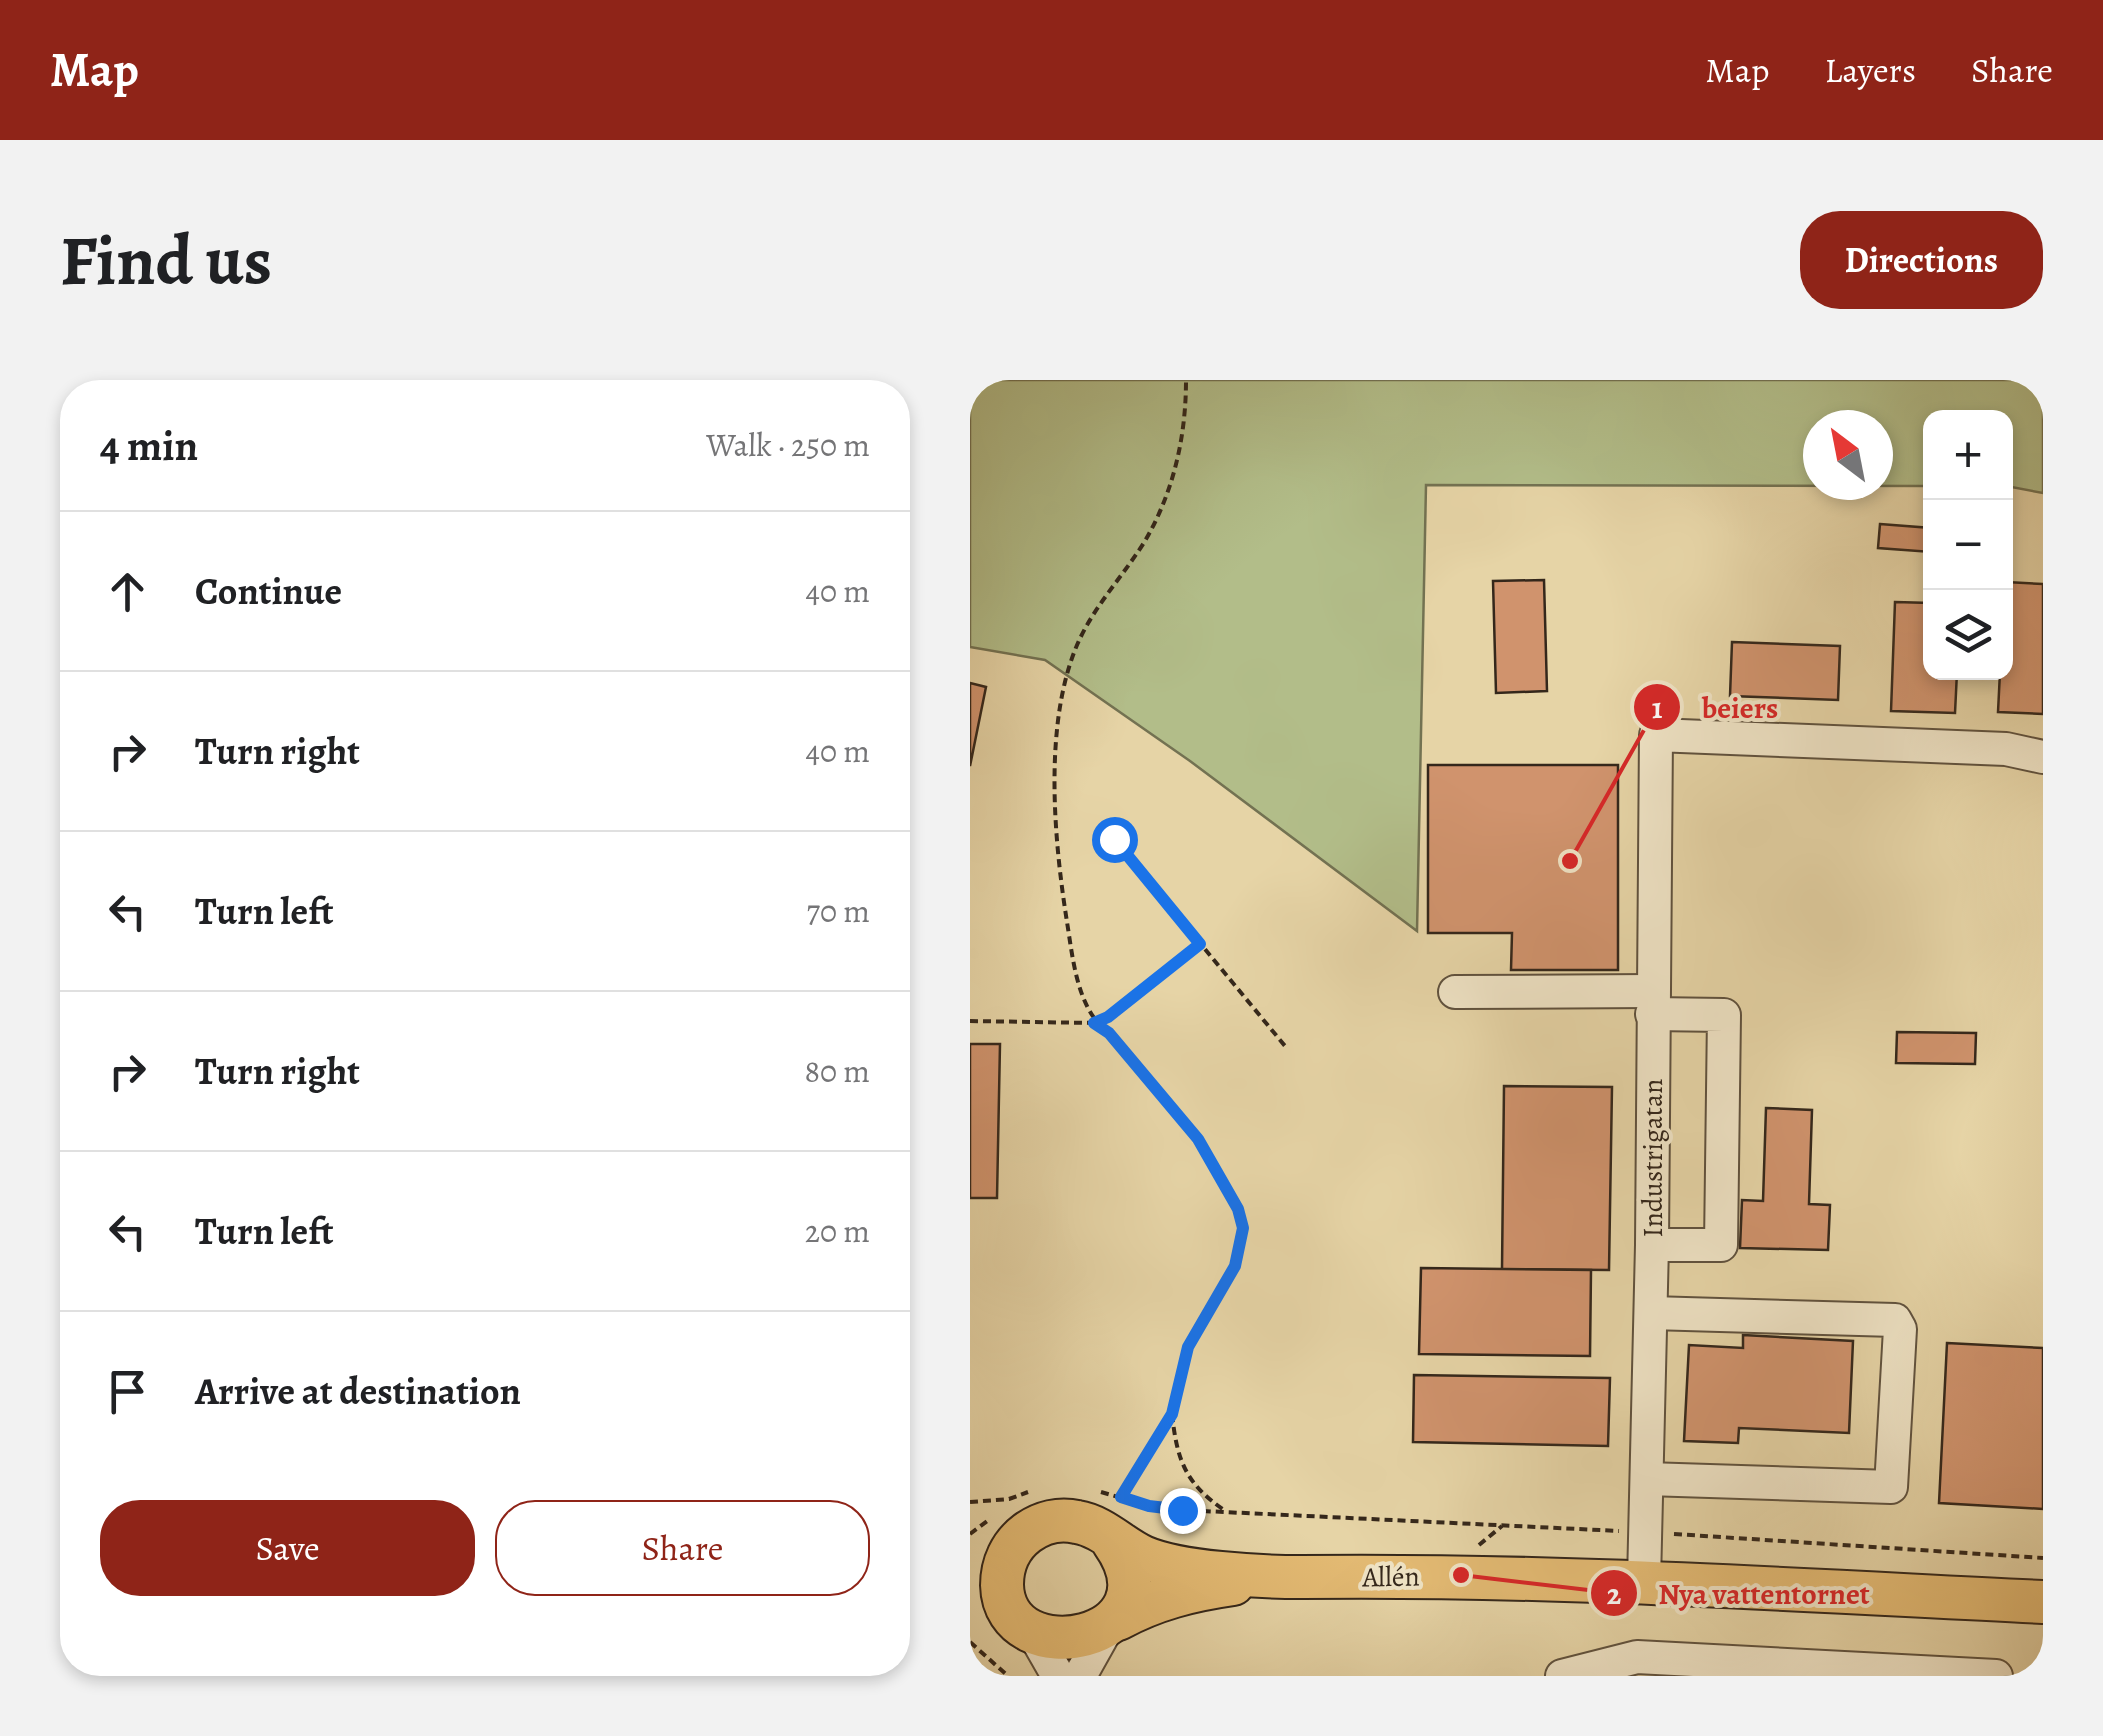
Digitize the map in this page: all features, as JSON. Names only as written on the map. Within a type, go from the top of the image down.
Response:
[{"type":"main road","points":[[970,1602],[1035,1645],[1072,1647],[1110,1627],[1128,1586],[1125,1562],[1113,1542],[1082,1522],[1057,1521],[1033,1529],[1004,1523]]},
{"type":"main road","points":[[970,1569],[1004,1523]]},
{"type":"main road","points":[[1004,1523],[1002,1580],[1035,1645]]},
{"type":"main road","name":"Allén","points":[[1113,1542],[1148,1559],[1197,1569],[1278,1577],[1461,1575],[2043,1602]]},
{"type":"main road","name":"Allén","points":[[1110,1627],[1148,1602],[1193,1590],[1278,1577]]},
{"type":"street","name":"Industrigatan","points":[[1644,1581],[1652,1245],[1656,735],[2006,749],[2043,757]]},
{"type":"street","points":[[1455,992],[1652,1002],[1724,1015],[1721,1245],[1652,1245]]},
{"type":"street","points":[[1647,1478],[1891,1487],[1900,1329],[1894,1320],[1651,1314]]},
{"type":"street","points":[[1080,1676],[1110,1627]]},
{"type":"street","points":[[1562,1676],[1637,1657],[1739,1669],[1996,1676]]},
{"type":"path","points":[[1186,380],[1181,452],[1162,505],[1145,540],[1091,617],[1065,682],[1058,724],[1058,857],[1074,970],[1094,1023],[1109,1033],[1198,1139],[1238,1209],[1243,1228],[1235,1266],[1188,1347],[1172,1414],[1121,1497],[1149,1506],[1228,1512],[1645,1532],[2043,1558]]},
{"type":"path","points":[[1114,839],[1285,1046]]},
{"type":"path","points":[[970,1021],[1094,1023],[1108,1017],[1200,944]]},
{"type":"path","points":[[1172,1414],[1175,1440],[1190,1481],[1228,1512]]},
{"type":"path","points":[[970,1534],[1004,1523],[1009,1499]]},
{"type":"path","points":[[1475,1548],[1502,1526]]},
{"type":"path","points":[[970,1642],[1008,1676]]},
{"type":"green space","points":[[970,380],[2043,380],[2043,493],[2013,487],[2013,410],[1923,410],[1923,486],[1893,486],[1893,410],[1803,410],[1803,486],[1426,485],[1417,931],[1190,761],[1045,660],[970,647]]},
{"type":"building","points":[[1880,524],[1923,527],[1923,551],[1878,548]]},
{"type":"building","points":[[1544,580],[1547,691],[1496,693],[1493,581]]},
{"type":"building","points":[[2013,582],[2043,584],[2043,714],[1998,712],[2000,680],[2013,680]]},
{"type":"building","points":[[1895,602],[1923,603],[1923,680],[1957,680],[1955,713],[1891,711]]},
{"type":"building","points":[[1732,642],[1840,646],[1838,700],[1730,696]]},
{"type":"building","points":[[970,683],[986,687],[970,766]]},
{"type":"building","points":[[1428,765],[1618,765],[1618,970],[1511,970],[1512,933],[1428,933]]},
{"type":"building","points":[[1897,1032],[1976,1033],[1975,1064],[1896,1063]]},
{"type":"building","points":[[970,1044],[1000,1044],[997,1198],[970,1198]]},
{"type":"building","points":[[1504,1086],[1612,1087],[1609,1270],[1502,1269]]},
{"type":"building","points":[[1766,1108],[1812,1110],[1809,1204],[1830,1205],[1828,1250],[1740,1248],[1742,1200],[1763,1201]]},
{"type":"building","points":[[1421,1268],[1591,1270],[1590,1356],[1419,1354]]},
{"type":"building","points":[[1743,1335],[1853,1341],[1849,1433],[1739,1428],[1738,1443],[1684,1441],[1689,1345],[1743,1348]]},
{"type":"building","points":[[1947,1343],[2043,1348],[2043,1509],[1939,1503]]},
{"type":"building","points":[[1414,1375],[1610,1378],[1608,1446],[1413,1442]]},
{"type":"place","name":"beiers","points":[[1570,861]]},
{"type":"place","name":"Nya vattentornet","points":[[1461,1575]]},
{"type":"route","points":[[1114,839],[1200,944],[1108,1017],[1094,1023],[1109,1033],[1198,1139],[1226,1185],[1243,1228],[1235,1266],[1188,1347],[1172,1414],[1121,1497],[1182,1510]]}]
